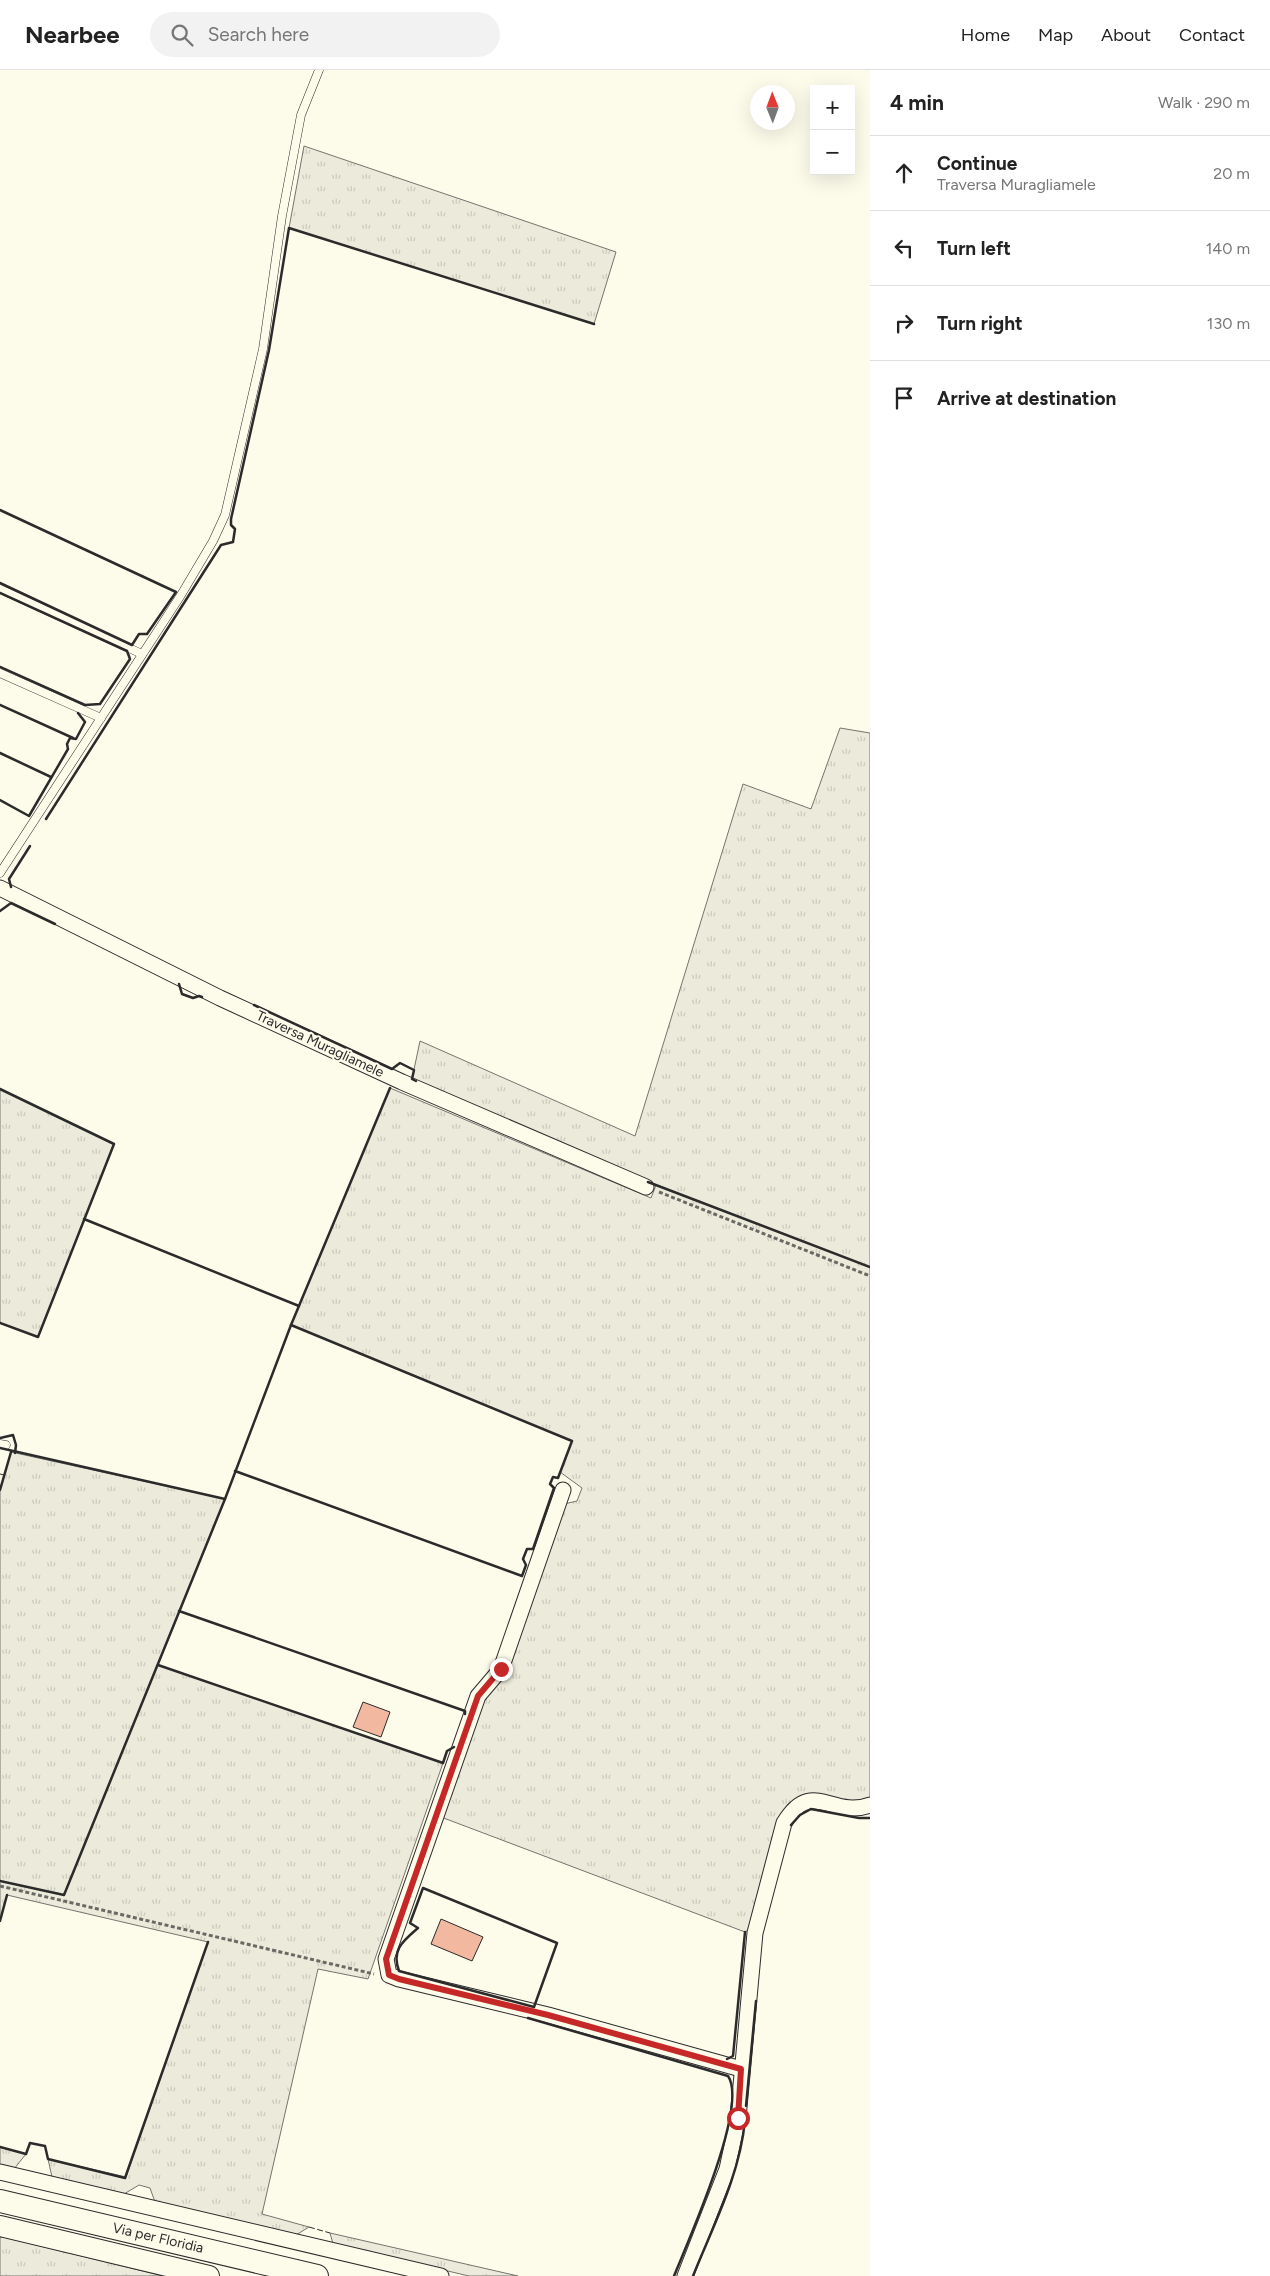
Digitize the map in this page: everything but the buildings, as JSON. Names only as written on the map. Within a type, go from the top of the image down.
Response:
[{"type":"main road","name":"Via per Floridia","points":[[0,2201],[317,2276]]},
{"type":"street","name":"Traversa Muragliamele","points":[[0,888],[211,994],[394,1078],[646,1187]]},
{"type":"street","points":[[563,1490],[501,1669],[478,1696],[386,1959],[389,1975],[548,2015],[741,2069]]},
{"type":"street","points":[[684,2276],[727,2169],[738,2118],[755,1933],[784,1823],[800,1803],[810,1800],[846,1808],[859,1808],[870,1805]]},
{"type":"street","points":[[0,2172],[441,2276]]},
{"type":"street","points":[[0,2226],[208,2276]]},
{"type":"lane","points":[[0,873],[181,595],[213,541],[225,515],[263,349],[282,216],[301,115],[319,70]]},
{"type":"lane","points":[[0,589],[142,654]]},
{"type":"lane","points":[[0,673],[101,718]]},
{"type":"path","points":[[646,1187],[870,1276]]},
{"type":"path","points":[[0,1886],[389,1975]]},
{"type":"green space","points":[[304,146],[616,252],[594,324],[289,228]]},
{"type":"green space","points":[[840,728],[870,733],[870,1799],[865,1802],[798,1798],[788,1804],[781,1814],[750,1929],[745,1932],[441,1817],[483,1699],[564,1504],[577,1501],[582,1488],[560,1472],[572,1441],[291,1325],[390,1088],[651,1198],[656,1185],[412,1079],[420,1041],[635,1136],[743,784],[811,809]]},
{"type":"green space","points":[[0,1089],[114,1144],[38,1337],[0,1323]]},
{"type":"green space","points":[[11,1452],[225,1499],[158,1665],[443,1763],[368,1979],[318,1969],[262,2214],[309,2227],[296,2235],[155,2202],[150,2188],[139,2185],[124,2194],[52,2177],[48,2159],[126,2177],[208,1942],[7,1895],[0,1921],[0,1490]]},
{"type":"green space","points":[[0,2147],[26,2154],[14,2169],[0,2165]]},
{"type":"green space","points":[[330,2233],[518,2276],[469,2276],[333,2244]]},
{"type":"green space","points":[[0,2237],[4,2237],[163,2276],[0,2276]]},
{"type":"fence","points":[[0,1474],[4,1475]]},
{"type":"fence","points":[[309,2227],[330,2233]]},
{"type":"wall","points":[[46,819],[221,545],[233,542],[235,529],[231,525],[231,519],[269,350],[289,228],[594,324]]},
{"type":"wall","points":[[0,510],[176,592],[147,634],[139,634],[132,645],[0,583]]},
{"type":"wall","points":[[0,593],[127,651],[130,659],[100,704],[85,705],[0,667]]},
{"type":"wall","points":[[0,705],[73,738]]},
{"type":"wall","points":[[0,800],[29,816],[68,749],[67,744],[70,738],[76,739],[85,722],[78,713]]},
{"type":"wall","points":[[0,753],[51,777]]},
{"type":"wall","points":[[11,887],[9,879],[30,846]]},
{"type":"wall","points":[[0,911],[11,903],[55,924]]},
{"type":"wall","points":[[179,984],[182,994],[193,998],[202,997]]},
{"type":"wall","points":[[254,1005],[392,1069],[400,1063],[414,1070],[412,1079],[416,1081]]},
{"type":"wall","points":[[0,1881],[64,1895],[225,1499],[291,1325],[390,1088]]},
{"type":"wall","points":[[0,1089],[114,1144],[38,1337],[0,1323]]},
{"type":"wall","points":[[648,1182],[870,1267]]},
{"type":"wall","points":[[84,1219],[299,1306]]},
{"type":"wall","points":[[235,1471],[522,1576],[526,1565],[523,1559],[527,1549],[533,1549],[554,1488],[550,1484],[553,1477],[558,1478],[572,1441],[291,1325]]},
{"type":"wall","points":[[0,1438],[13,1435],[16,1445],[15,1453]]},
{"type":"wall","points":[[0,1448],[225,1499]]},
{"type":"wall","points":[[0,1490],[11,1452]]},
{"type":"wall","points":[[179,1611],[465,1711],[465,1714]]},
{"type":"wall","points":[[158,1665],[443,1763],[447,1751],[454,1747]]},
{"type":"wall","points":[[791,1825],[800,1815],[811,1809],[859,1818],[870,1818]]},
{"type":"wall","points":[[423,1888],[557,1943],[534,2007],[399,1971],[396,1957],[403,1942],[418,1928],[410,1923],[423,1888]]},
{"type":"wall","points":[[0,1921],[7,1895]]},
{"type":"wall","points":[[727,2059],[733,2056],[745,1932]]},
{"type":"wall","points":[[0,2147],[26,2154],[30,2143],[45,2146],[48,2159],[125,2178],[208,1942]]},
{"type":"wall","points":[[746,2106],[756,2001]]},
{"type":"wall","points":[[528,2018],[728,2076],[732,2092],[730,2115],[724,2143],[703,2205],[674,2276]]},
{"type":"wall","points":[[693,2276],[732,2180],[738,2161],[745,2120]]},
{"type":"route","points":[[501,1669],[478,1696],[386,1959],[389,1975],[548,2015],[741,2069],[738,2118]]}]
